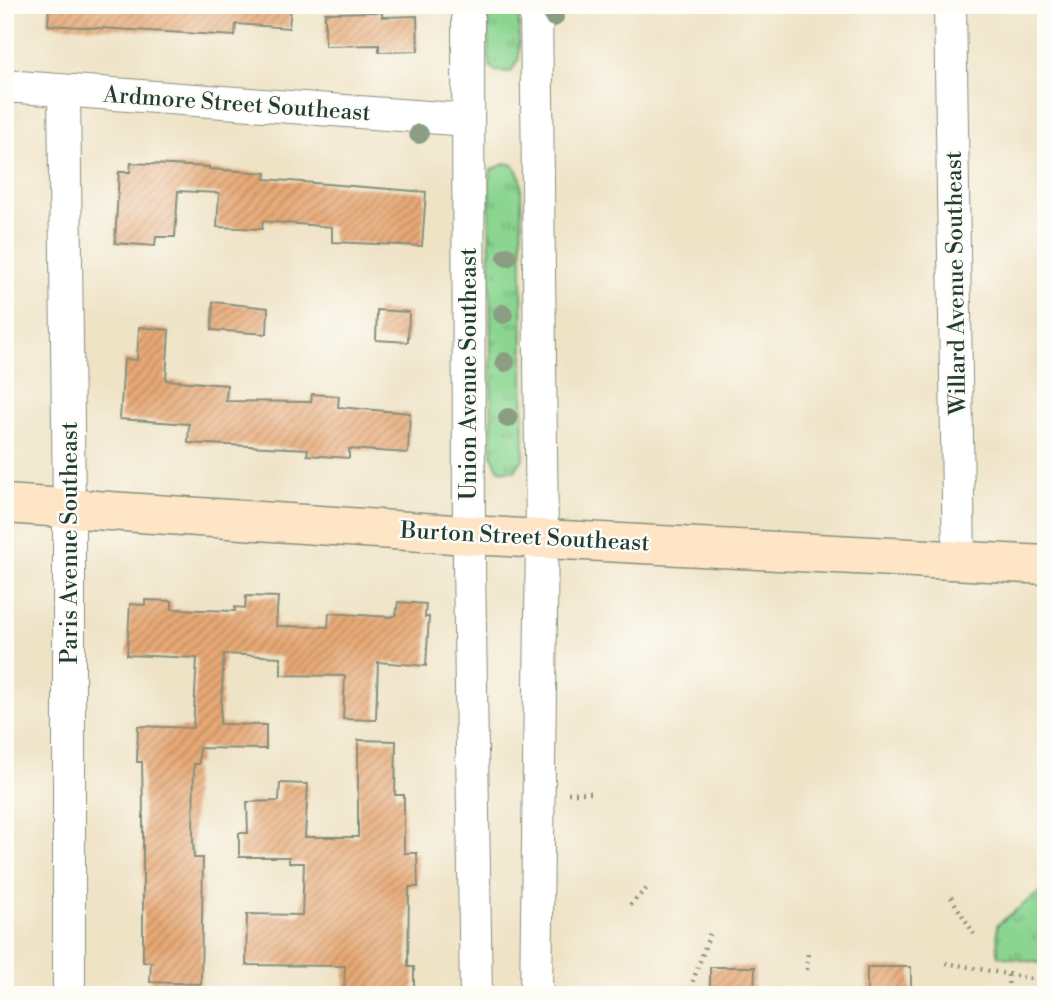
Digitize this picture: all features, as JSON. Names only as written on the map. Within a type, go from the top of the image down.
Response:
[{"type":"main road","name":"Burton Street Southeast","points":[[5,504],[468,535],[1046,565]]},
{"type":"street","name":"Union Avenue Southeast","points":[[468,5],[468,535],[476,995]]},
{"type":"street","points":[[536,5],[542,537],[536,995]]},
{"type":"street","name":"Willard Avenue Southeast","points":[[950,5],[959,561]]},
{"type":"street","name":"Ardmore Street Southeast","points":[[5,86],[468,120]]},
{"type":"street","name":"Paris Avenue Southeast","points":[[64,91],[69,508],[69,995]]},
{"type":"path","points":[[567,793],[594,793]]},
{"type":"path","points":[[630,905],[649,886]]},
{"type":"path","points":[[951,897],[974,934]]},
{"type":"path","points":[[688,995],[710,933]]},
{"type":"path","points":[[807,953],[807,970]]},
{"type":"path","points":[[946,963],[1046,981]]},
{"type":"path","points":[[950,994],[1009,994],[1008,975]]},
{"type":"green space","points":[[487,5],[519,5],[519,58],[511,72],[495,71],[489,65]]},
{"type":"green space","points":[[506,163],[514,165],[521,179],[524,457],[515,471],[499,470],[492,456],[489,178],[491,170]]},
{"type":"green space","points":[[1046,887],[1046,964],[998,956],[997,925]]},
{"type":"building","points":[[49,5],[291,5],[289,28],[236,24],[235,36],[48,25]]},
{"type":"building","points":[[382,12],[382,17],[417,16],[418,51],[379,52],[379,45],[325,46],[325,13]]},
{"type":"building","points":[[131,163],[209,167],[266,173],[265,179],[426,192],[422,246],[332,242],[332,227],[263,221],[262,229],[217,227],[219,193],[178,191],[175,237],[156,237],[155,246],[115,243],[119,172],[130,172]]},
{"type":"building","points":[[213,302],[268,308],[267,334],[212,330]]},
{"type":"building","points":[[377,310],[409,312],[408,342],[376,340]]},
{"type":"building","points":[[139,327],[169,330],[166,380],[227,385],[226,401],[311,402],[312,394],[339,396],[338,407],[410,413],[408,453],[349,449],[349,458],[307,455],[308,449],[188,443],[189,424],[120,419],[124,359],[137,360]]},
{"type":"building","points":[[246,596],[278,597],[276,626],[328,627],[329,613],[391,617],[396,615],[398,602],[426,604],[425,617],[429,617],[426,666],[378,662],[376,720],[343,719],[345,676],[281,675],[281,657],[224,654],[220,724],[266,725],[266,749],[199,748],[199,764],[194,764],[193,841],[194,858],[203,858],[201,984],[150,982],[151,962],[143,962],[142,762],[137,762],[138,726],[193,728],[197,658],[127,655],[130,604],[145,605],[145,600],[172,601],[172,609],[235,611],[235,607],[245,608]]},
{"type":"building","points":[[358,740],[396,741],[395,795],[404,795],[404,853],[417,853],[418,887],[409,887],[408,967],[414,967],[414,995],[344,995],[345,966],[246,965],[247,914],[302,915],[304,863],[289,863],[289,857],[239,857],[239,833],[248,833],[247,802],[279,801],[280,783],[308,784],[305,837],[358,837]]},
{"type":"building","points":[[710,967],[755,967],[754,995],[710,995]]},
{"type":"building","points":[[867,967],[911,967],[911,995],[867,995]]}]
